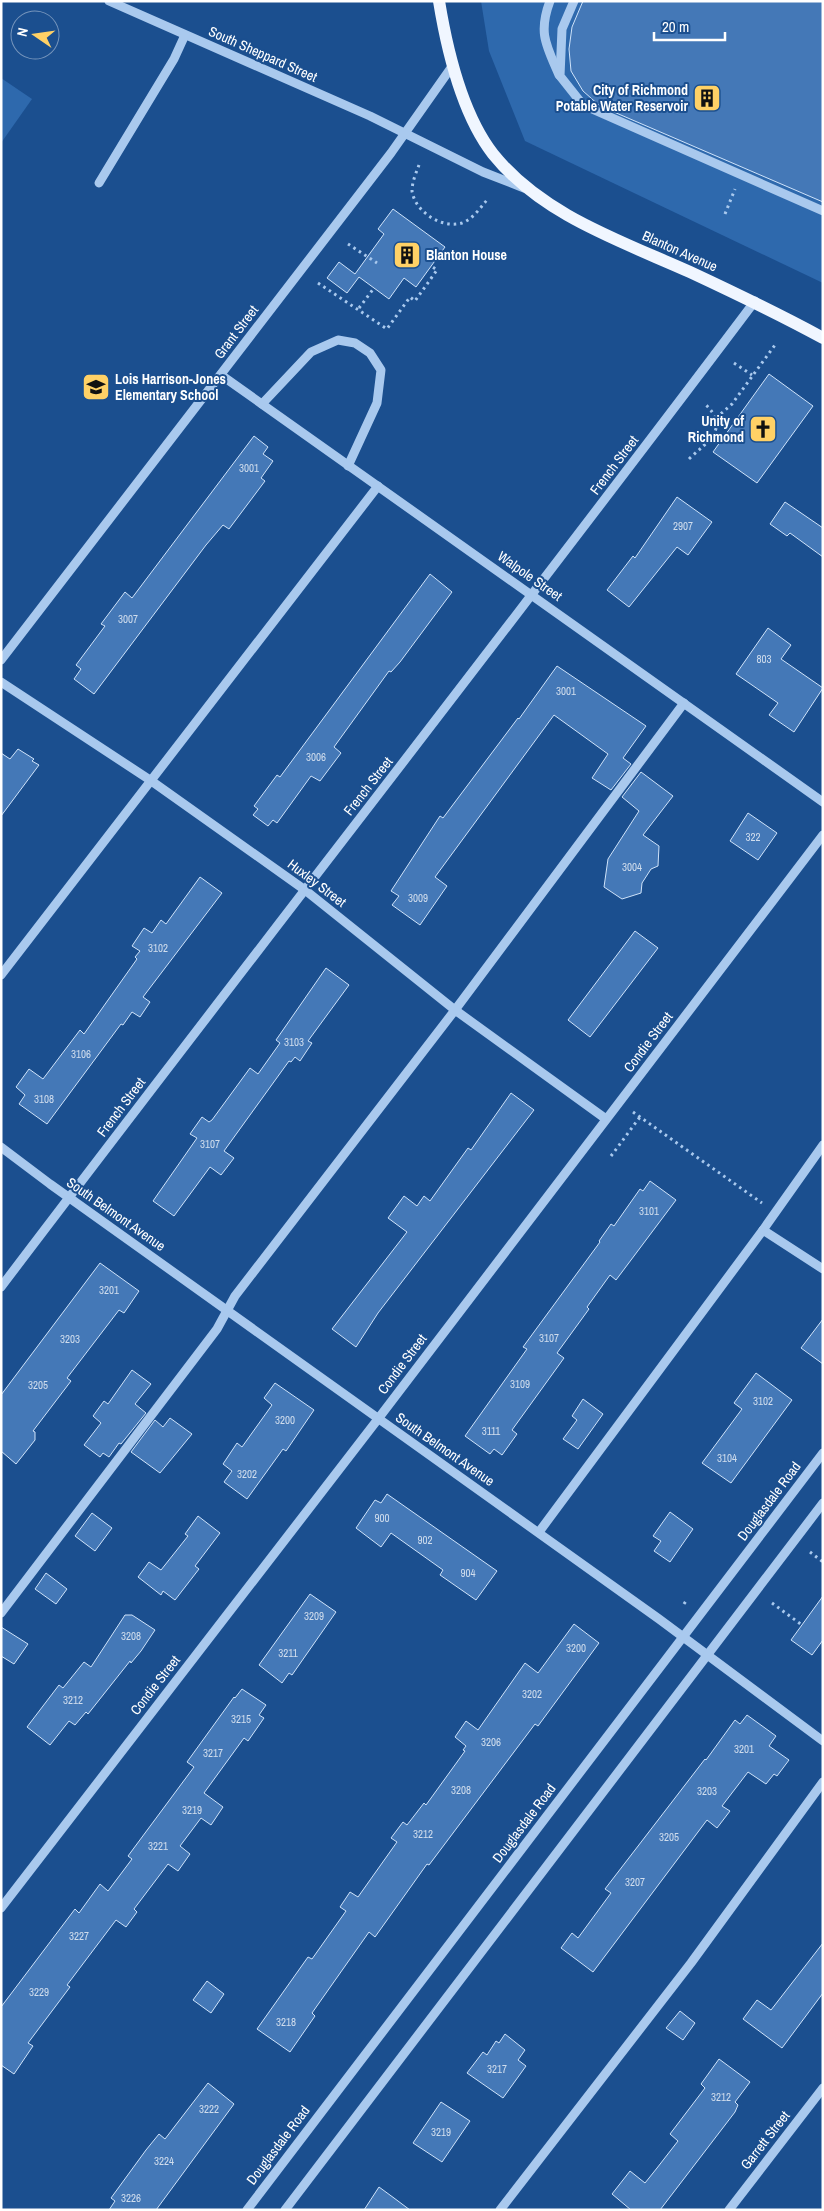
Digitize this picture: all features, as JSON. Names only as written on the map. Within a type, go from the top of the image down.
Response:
[{"type":"main road","name":"Blanton Avenue","points":[[439,1],[453,65],[470,113],[492,153],[526,189],[577,220],[754,301],[823,338]]},
{"type":"street","name":"South Sheppard Street","points":[[109,1],[370,116],[405,134]]},
{"type":"street","points":[[550,1],[543,20],[546,44],[560,76],[583,105],[823,211]]},
{"type":"street","points":[[560,76],[562,29],[574,1]]},
{"type":"street","points":[[99,183],[174,59],[185,35]]},
{"type":"street","name":"Grant Street","points":[[1,660],[405,134],[453,65]]},
{"type":"street","name":"Blanton Avenue","points":[[405,134],[483,172],[526,189]]},
{"type":"street","name":"French Street","points":[[1,1287],[304,890],[533,595],[754,301]]},
{"type":"street","points":[[262,404],[311,352],[338,340],[355,343],[370,353],[381,370],[377,403],[348,466]]},
{"type":"street","name":"Walpole Street","points":[[221,375],[823,802]]},
{"type":"street","points":[[1,975],[378,486]]},
{"type":"street","name":"Huxley Street","points":[[1,682],[150,780],[304,890],[455,1010],[606,1119]]},
{"type":"street","points":[[1,1613],[217,1329],[235,1296],[455,1010],[684,703]]},
{"type":"street","name":"Condie Street","points":[[1,1908],[378,1419],[823,835]]},
{"type":"street","points":[[539,1532],[763,1230],[823,1145]]},
{"type":"street","name":"South Belmont Avenue","points":[[1,1147],[227,1311],[683,1636],[823,1741]]},
{"type":"street","points":[[763,1230],[823,1269]]},
{"type":"street","name":"Douglasdale Road","points":[[246,2210],[823,1453]]},
{"type":"street","points":[[285,2210],[823,1503]]},
{"type":"street","points":[[500,2210],[691,1963],[823,1782]]},
{"type":"street","name":"Garrett Street","points":[[729,2210],[823,2088]]},
{"type":"path","points":[[419,165],[413,179],[412,191],[416,202],[423,212],[436,220],[450,224],[462,223],[475,215],[487,200]]},
{"type":"path","points":[[725,214],[737,184]]},
{"type":"path","points":[[348,244],[377,263]]},
{"type":"path","points":[[318,283],[359,308],[387,329],[410,297],[415,300],[437,270],[431,266]]},
{"type":"path","points":[[359,308],[374,288]]},
{"type":"path","points":[[716,418],[732,404],[775,345]]},
{"type":"path","points":[[734,363],[752,375]]},
{"type":"path","points":[[689,458],[716,434],[716,418],[712,410],[704,403]]},
{"type":"path","points":[[633,1112],[775,1212]]},
{"type":"path","points":[[610,1156],[640,1117]]},
{"type":"path","points":[[810,1552],[823,1562]]},
{"type":"path","points":[[772,1603],[802,1625]]},
{"type":"shaded area","points":[[481,1],[823,1],[823,283],[525,141],[489,51]]},
{"type":"shaded area","points":[[1,78],[32,99],[1,143]]},
{"type":"building","name":"City of Richmond Potable Water Reservoir","points":[[583,1],[823,1],[823,202],[600,106],[583,91],[571,71],[569,49],[572,27]]},
{"type":"building","name":"Blanton House","points":[[393,209],[445,247],[416,287],[404,278],[389,299],[359,277],[347,293],[327,278],[339,262],[355,274],[384,234],[378,229]]},
{"type":"building","name":"Unity of Richmond","points":[[769,374],[813,406],[757,483],[713,452]]},
{"type":"building","points":[[254,436],[268,447],[263,454],[273,461],[261,478],[265,481],[229,529],[223,525],[206,545],[94,694],[74,679],[81,669],[76,665],[105,626],[101,624],[125,592],[132,598]]},
{"type":"building","points":[[677,497],[712,522],[688,555],[677,547],[629,607],[607,590],[633,556],[635,558]]},
{"type":"building","points":[[785,502],[823,528],[823,557],[790,533],[787,536],[770,524]]},
{"type":"building","points":[[430,574],[452,592],[400,662],[391,672],[389,671],[334,747],[341,753],[320,781],[311,776],[277,823],[273,820],[268,826],[253,815],[258,809],[254,806],[277,775],[280,777]]},
{"type":"building","points":[[768,628],[791,645],[781,659],[823,688],[794,732],[769,715],[778,703],[736,674]]},
{"type":"building","points":[[557,666],[646,726],[623,758],[631,764],[611,790],[592,778],[608,754],[554,715],[435,877],[447,886],[420,925],[392,905],[399,896],[391,891],[440,816],[443,818]]},
{"type":"building","points":[[18,749],[34,759],[32,761],[39,765],[1,816],[1,753],[10,759]]},
{"type":"building","points":[[641,772],[673,796],[643,835],[659,846],[658,866],[651,869],[642,883],[641,893],[622,899],[604,887],[608,859],[639,811],[622,797]]},
{"type":"building","points":[[748,813],[777,833],[758,860],[730,841]]},
{"type":"building","points":[[200,877],[222,893],[143,997],[150,1002],[140,1017],[132,1012],[123,1025],[121,1024],[47,1124],[19,1104],[25,1095],[16,1087],[29,1069],[43,1079],[80,1030],[84,1034],[137,959],[135,957],[140,951],[132,946],[144,928],[152,933],[161,920],[166,924]]},
{"type":"building","points":[[635,931],[658,948],[590,1037],[568,1020]]},
{"type":"building","points":[[326,968],[349,985],[308,1041],[312,1043],[300,1061],[295,1057],[291,1062],[289,1061],[224,1151],[234,1158],[221,1175],[210,1167],[174,1216],[153,1201],[197,1138],[190,1134],[202,1117],[209,1122],[212,1120],[250,1068],[258,1074],[280,1043],[276,1040]]},
{"type":"building","points":[[511,1093],[534,1110],[378,1313],[356,1347],[332,1329],[407,1232],[388,1218],[404,1196],[417,1206],[424,1196],[430,1201],[468,1148],[471,1150]]},
{"type":"building","points":[[650,1181],[676,1200],[616,1280],[610,1275],[587,1307],[589,1309],[557,1353],[564,1358],[512,1430],[517,1434],[502,1455],[494,1449],[490,1454],[465,1436],[527,1349],[523,1347],[600,1242],[611,1224],[614,1226],[640,1189],[643,1191]]},
{"type":"building","points":[[100,1263],[139,1291],[124,1313],[119,1310],[67,1378],[71,1381],[33,1431],[35,1432],[35,1440],[16,1464],[1,1451],[1,1395]]},
{"type":"building","points":[[823,1319],[823,1364],[801,1348]]},
{"type":"building","points":[[132,1370],[151,1384],[135,1404],[146,1413],[109,1457],[103,1453],[100,1457],[84,1445],[101,1423],[93,1416],[104,1401],[108,1404]]},
{"type":"building","points":[[756,1373],[792,1400],[731,1483],[702,1463],[742,1409],[734,1403]]},
{"type":"building","points":[[275,1383],[314,1410],[286,1451],[283,1449],[247,1499],[224,1482],[232,1471],[223,1464],[237,1443],[242,1447],[272,1405],[264,1398]]},
{"type":"building","points":[[583,1399],[603,1414],[578,1449],[563,1439],[577,1420],[572,1416]]},
{"type":"building","points":[[170,1418],[192,1434],[160,1473],[131,1452],[155,1420],[163,1427]]},
{"type":"building","points":[[387,1494],[497,1571],[476,1600],[440,1575],[443,1570],[391,1533],[381,1547],[356,1528],[375,1500],[381,1503]]},
{"type":"building","points":[[670,1512],[693,1529],[670,1562],[654,1551],[661,1541],[653,1536]]},
{"type":"building","points":[[92,1513],[112,1528],[95,1551],[75,1536]]},
{"type":"building","points":[[198,1516],[220,1533],[195,1566],[199,1569],[175,1600],[163,1591],[161,1595],[138,1577],[149,1562],[161,1570],[188,1536],[185,1534]]},
{"type":"building","points":[[46,1573],[67,1589],[56,1604],[35,1589]]},
{"type":"building","points":[[310,1594],[336,1612],[292,1675],[289,1673],[282,1683],[259,1665]]},
{"type":"building","points":[[823,1596],[823,1640],[812,1655],[791,1640]]},
{"type":"building","points":[[125,1615],[132,1615],[155,1630],[141,1651],[131,1663],[130,1661],[88,1714],[86,1712],[75,1725],[69,1721],[50,1745],[27,1727],[59,1685],[63,1688],[84,1662],[91,1667]]},
{"type":"building","points":[[574,1624],[599,1643],[538,1726],[535,1724],[429,1865],[427,1864],[375,1937],[369,1932],[312,2013],[315,2016],[290,2052],[257,2029],[308,1957],[312,1959],[346,1911],[340,1907],[350,1892],[358,1897],[397,1842],[391,1838],[403,1822],[407,1825],[424,1803],[426,1805],[465,1751],[463,1750],[466,1746],[455,1737],[466,1721],[478,1730],[525,1663],[538,1673]]},
{"type":"building","points":[[1,1627],[28,1644],[14,1664],[1,1656]]},
{"type":"building","points":[[242,1689],[266,1705],[259,1715],[264,1718],[248,1741],[244,1738],[204,1793],[223,1807],[211,1825],[201,1818],[180,1846],[190,1854],[178,1871],[168,1864],[134,1909],[137,1912],[126,1927],[116,1920],[67,1985],[70,1987],[28,2043],[33,2046],[14,2074],[1,2065],[1,2007],[75,1909],[79,1913],[100,1884],[108,1891],[132,1859],[128,1856],[194,1767],[187,1762],[234,1697]]},
{"type":"building","points":[[747,1715],[776,1736],[769,1746],[789,1760],[777,1776],[774,1774],[766,1784],[748,1772],[722,1806],[730,1811],[717,1828],[707,1820],[593,1972],[561,1948],[572,1933],[578,1938],[611,1893],[605,1889],[735,1720],[740,1724]]},
{"type":"building","points":[[823,1943],[823,1993],[782,2048],[743,2019],[757,2000],[771,2010]]},
{"type":"building","points":[[207,1981],[224,1994],[211,2013],[193,2000]]},
{"type":"building","points":[[680,2011],[695,2023],[683,2040],[666,2028]]},
{"type":"building","points":[[505,2034],[525,2050],[518,2060],[526,2066],[503,2098],[467,2073],[483,2052],[487,2055],[496,2041],[499,2043]]},
{"type":"building","points":[[719,2059],[750,2082],[735,2102],[738,2105],[735,2112],[660,2210],[631,2210],[612,2194],[630,2171],[645,2183],[657,2168],[678,2141],[670,2134],[705,2088],[701,2084]]},
{"type":"building","points":[[208,2083],[234,2104],[156,2210],[109,2210],[115,2201],[111,2198],[146,2150],[159,2134],[165,2139]]},
{"type":"building","points":[[441,2102],[470,2121],[442,2162],[413,2143]]},
{"type":"building","points":[[379,2187],[394,2198],[410,2210],[364,2210]]},
{"type":"place","name":"City of Richmond Potable Water Reservoir","points":[[707,98]]},
{"type":"place","name":"Blanton House","points":[[407,255]]},
{"type":"place","name":"Lois Harrison-Jones Elementary School","points":[[96,387]]},
{"type":"place","name":"Unity of Richmond","points":[[763,429]]}]
